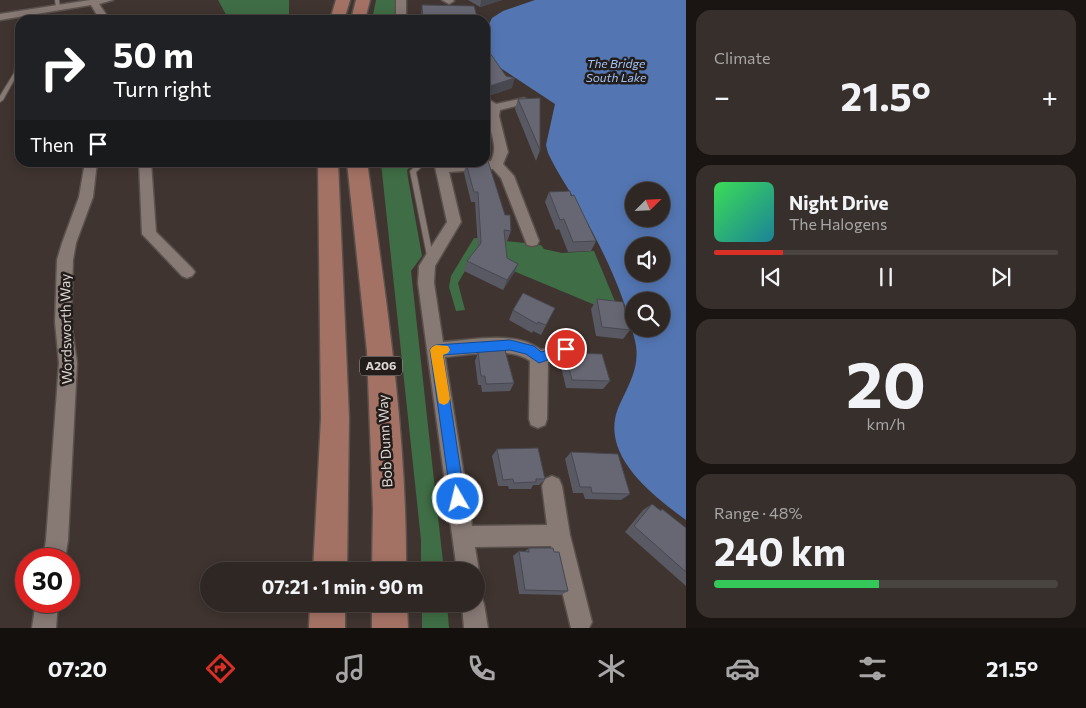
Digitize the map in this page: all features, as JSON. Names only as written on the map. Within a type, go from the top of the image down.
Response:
[{"type":"main road","points":[[338,15],[343,0]]},
{"type":"main road","points":[[359,15],[363,0]]},
{"type":"main road","points":[[328,167],[335,355],[335,501],[331,562]]},
{"type":"main road","name":"Bob Dunn Way","points":[[358,167],[380,352],[389,509],[390,562]]},
{"type":"main road","points":[[327,628],[328,612]]},
{"type":"main road","points":[[390,612],[390,628]]},
{"type":"street","points":[[0,17],[57,4],[108,0]]},
{"type":"street","points":[[401,0],[401,15]]},
{"type":"street","points":[[93,2],[102,15]]},
{"type":"street","points":[[490,104],[524,101]]},
{"type":"street","points":[[490,108],[502,152],[496,166]]},
{"type":"street","points":[[490,166],[496,166],[507,176],[532,241]]},
{"type":"street","name":"Wordsworth Way","points":[[56,548],[68,363],[63,322],[65,260],[69,243],[86,197],[90,167]]},
{"type":"street","points":[[145,167],[149,234],[187,272]]},
{"type":"street","points":[[440,167],[454,222],[427,266],[426,283],[467,562]]},
{"type":"street","points":[[436,350],[510,345],[529,350],[539,358]]},
{"type":"street","points":[[539,358],[566,349]]},
{"type":"street","points":[[538,419],[539,358]]},
{"type":"street","points":[[552,486],[559,535],[580,622]]},
{"type":"street","points":[[463,536],[559,535]]},
{"type":"street","points":[[474,612],[476,628]]},
{"type":"street","points":[[44,628],[46,613]]},
{"type":"lane","points":[[0,100],[15,75]]},
{"type":"lane","points":[[418,167],[413,171],[430,261]]},
{"type":"green space","points":[[218,0],[289,0],[289,15],[226,15]]},
{"type":"green space","points":[[376,0],[399,0],[399,15],[373,15]]},
{"type":"green space","points":[[381,167],[410,167],[407,170],[408,178],[422,256],[411,271],[443,562],[421,562],[421,540]]},
{"type":"green space","points":[[474,238],[525,243],[526,246],[541,245],[544,249],[562,253],[594,251],[619,311],[595,305],[480,257],[473,257],[458,283],[465,310],[456,311],[449,287],[451,276]]},
{"type":"green space","points":[[422,612],[448,612],[449,628],[422,628]]},
{"type":"water","name":"The Bridge South Lake","points":[[535,0],[686,0],[686,520],[644,486],[632,472],[622,457],[616,441],[614,424],[619,406],[635,367],[636,350],[634,337],[670,337],[670,292],[625,292],[625,307],[605,257],[589,225],[548,153],[546,145],[555,104],[499,67],[490,55],[490,22],[492,18],[503,11]]},
{"type":"building","points":[[422,5],[474,6],[477,15],[423,15]]},
{"type":"building","points":[[490,53],[506,76],[515,78],[490,86]]},
{"type":"building","points":[[540,98],[540,150],[518,99]]},
{"type":"building","points":[[467,167],[490,167],[505,215],[510,215],[511,231],[504,230],[507,258],[518,264],[507,280],[467,261],[481,243],[478,192],[474,192]]},
{"type":"building","points":[[570,191],[571,196],[574,195],[596,241],[573,242],[564,219],[560,220],[549,192]]},
{"type":"building","points":[[523,293],[555,308],[546,325],[538,322],[537,324],[513,310]]},
{"type":"building","points":[[597,299],[623,302],[625,329],[602,327]]},
{"type":"building","points":[[505,350],[514,383],[486,384],[485,376],[481,376],[478,352]]},
{"type":"building","points":[[565,353],[602,354],[610,381],[572,380]]},
{"type":"building","points":[[538,448],[545,479],[536,479],[536,482],[514,483],[513,479],[503,480],[497,449]]},
{"type":"building","points":[[571,452],[618,454],[630,494],[592,493],[591,487],[580,487]]},
{"type":"building","points":[[652,504],[661,511],[662,509],[686,528],[686,572],[634,526]]},
{"type":"building","points":[[529,548],[553,548],[554,552],[559,552],[568,591],[525,590],[519,551],[529,552]]},
{"type":"slow traffic","points":[[444,350],[436,350],[444,399]]},
{"type":"route","points":[[458,499],[436,350],[510,345],[529,350],[539,358],[566,349]]}]
